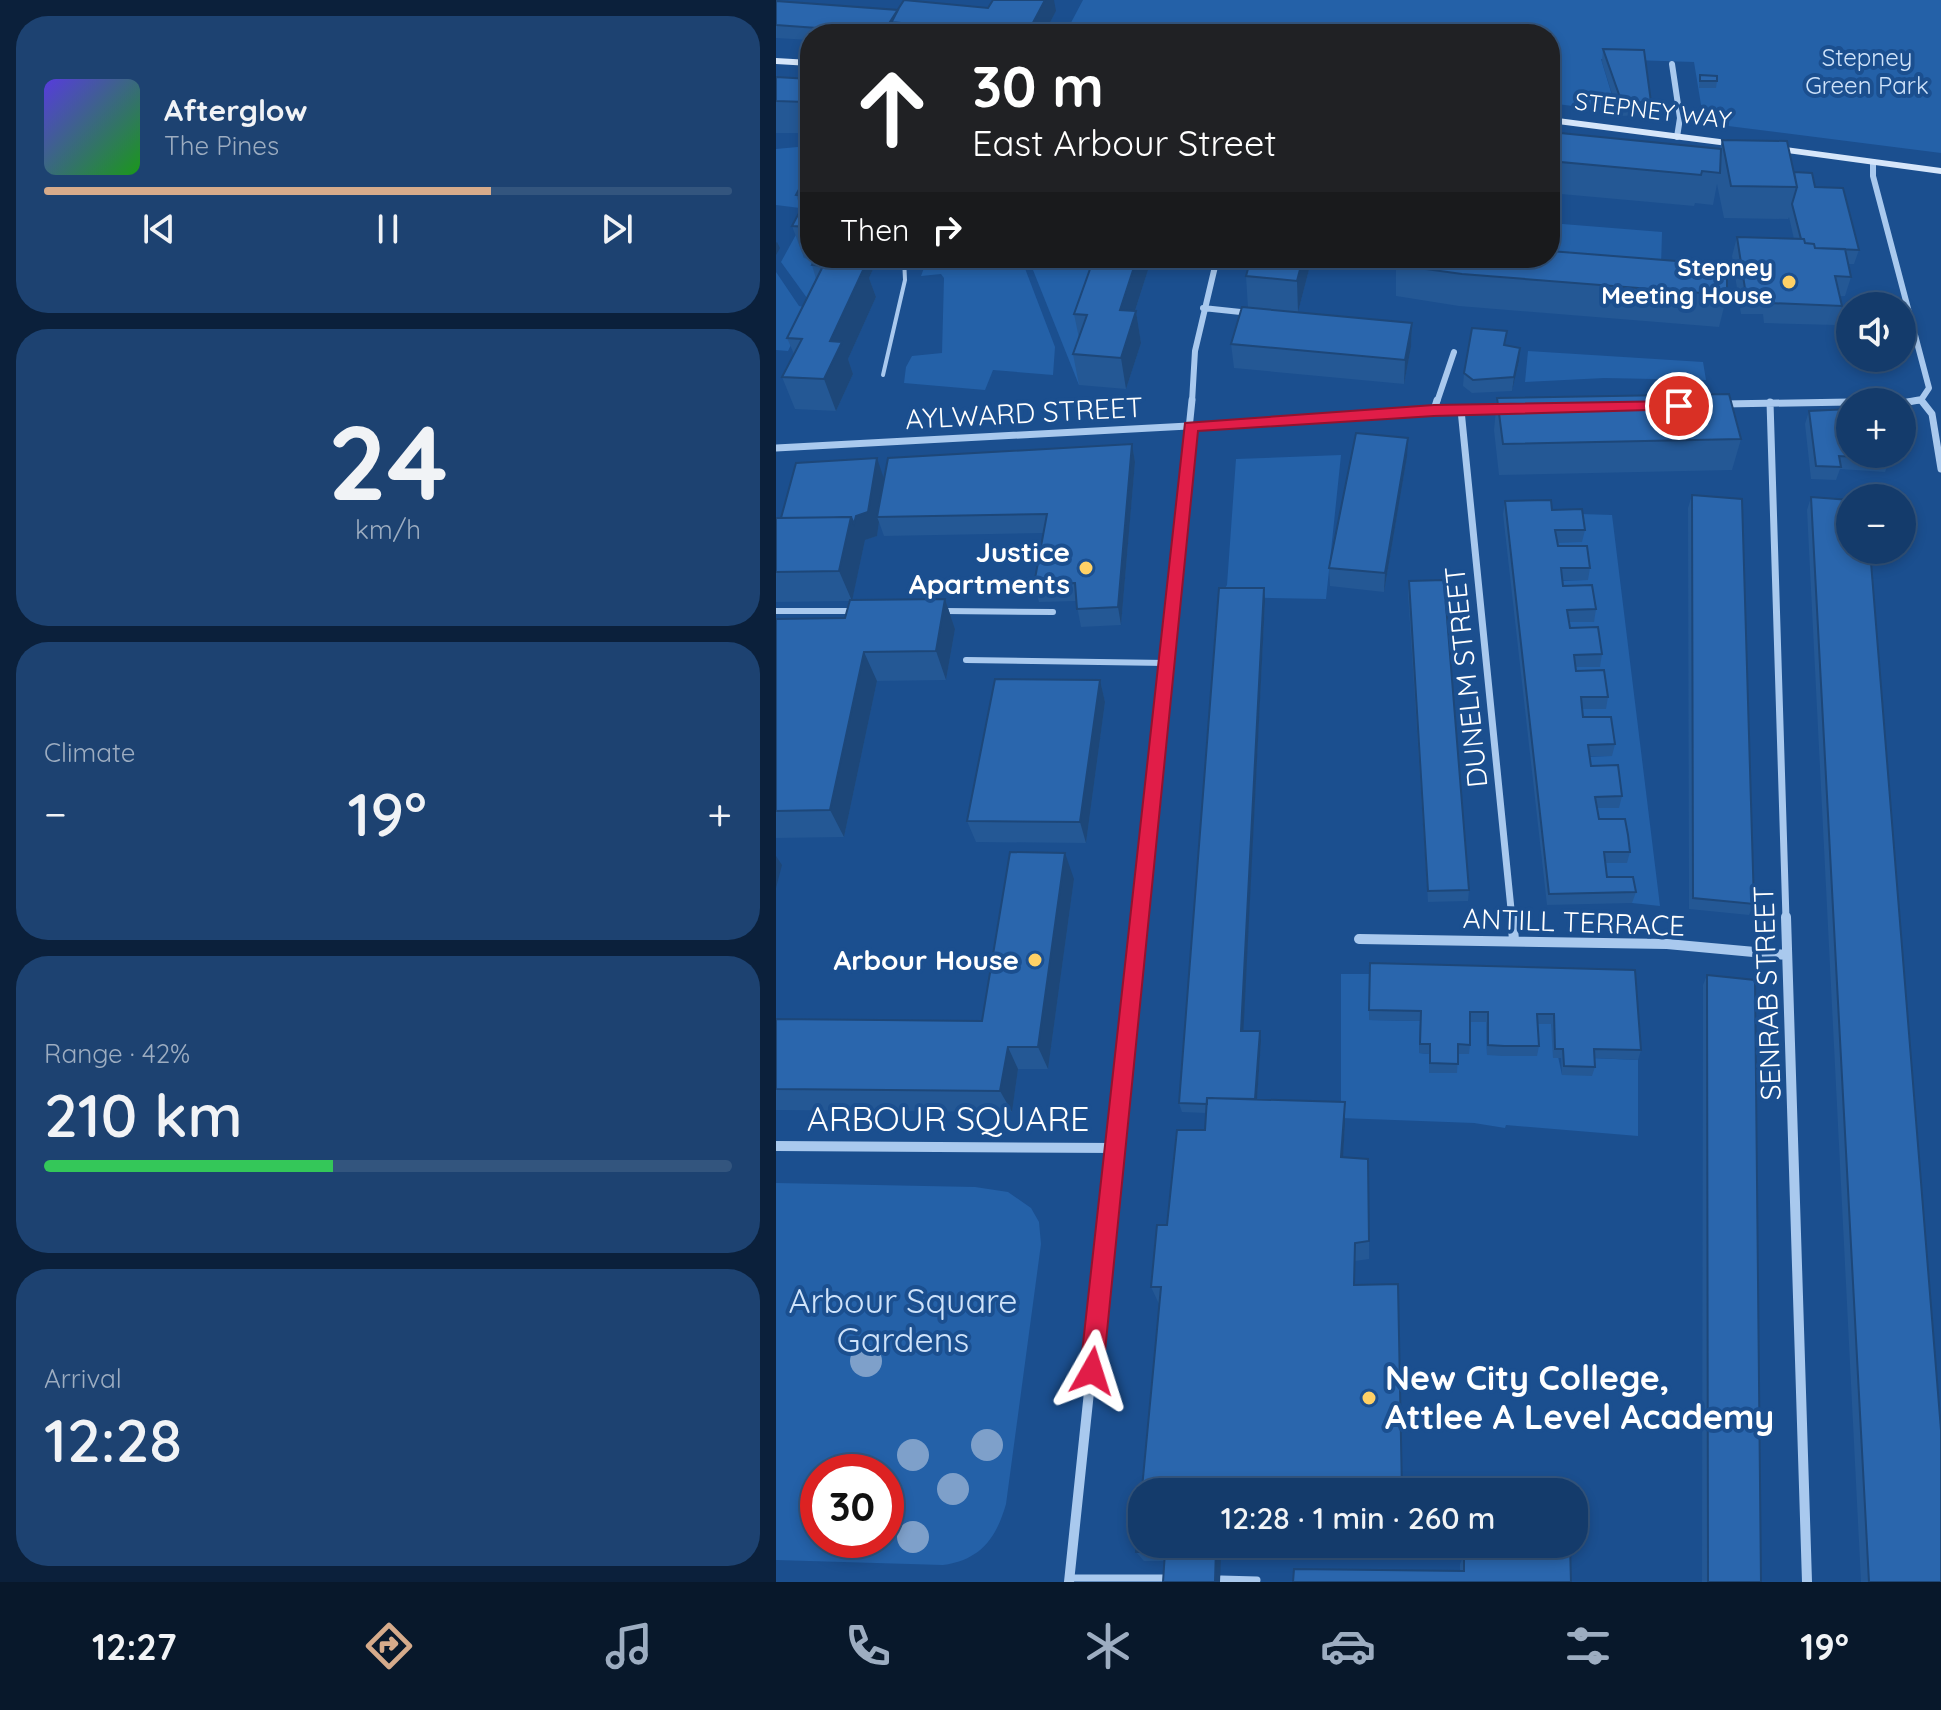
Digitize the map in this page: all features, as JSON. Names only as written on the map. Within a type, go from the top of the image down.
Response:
[{"type":"street","points":[[776,61],[800,62]]},
{"type":"street","points":[[1672,64],[1680,118],[1677,137]]},
{"type":"street","name":"STEPNEY WAY","points":[[1560,121],[1941,171]]},
{"type":"street","points":[[1873,162],[1872,173],[1929,388],[1921,400],[1916,401]]},
{"type":"street","points":[[1116,1148],[1190,427],[1190,399],[1203,308],[1214,268]]},
{"type":"street","points":[[1203,308],[1256,314]]},
{"type":"street","points":[[1434,410],[1454,352]]},
{"type":"street","points":[[1921,400],[1932,414],[1941,469]]},
{"type":"street","name":"SENRAB STREET","points":[[1770,402],[1807,1582]]},
{"type":"street","points":[[1709,405],[1836,402]]},
{"type":"street","name":"AYLWARD STREET","points":[[776,448],[1190,427],[1434,410],[1523,409]]},
{"type":"street","name":"DUNELM STREET","points":[[1461,410],[1514,940]]},
{"type":"street","name":"ANTILL TERRACE","points":[[1359,939],[1667,944],[1787,955]]},
{"type":"street","name":"ARBOUR SQUARE","points":[[776,1146],[1116,1148],[1069,1580]]},
{"type":"lane","points":[[883,375],[905,280],[904,268]]},
{"type":"lane","points":[[776,611],[868,611]]},
{"type":"lane","points":[[930,611],[1053,612]]},
{"type":"lane","points":[[966,660],[1166,663]]},
{"type":"lane","points":[[1069,1580],[1171,1578]]},
{"type":"lane","points":[[1221,1579],[1257,1580]]},
{"type":"green space","name":"Stepney Green Park","points":[[1083,0],[1941,0],[1941,153],[1704,123],[1694,62],[1601,59],[1617,112],[1560,104],[1560,24],[1070,24]]},
{"type":"green space","points":[[800,147],[800,208],[776,205],[776,149]]},
{"type":"green space","points":[[1560,224],[1662,232],[1661,267],[1560,259]]},
{"type":"green space","points":[[798,231],[800,268],[835,268],[807,298],[781,262]]},
{"type":"green space","points":[[924,268],[1025,268],[1055,347],[1053,375],[993,370],[985,390],[904,383],[906,367],[912,356],[942,353],[944,278],[941,274],[921,276]]},
{"type":"green space","points":[[1096,268],[1093,346],[1079,385],[1033,270]]},
{"type":"green space","points":[[776,272],[799,306],[809,308],[788,351],[776,350]]},
{"type":"green space","points":[[1528,351],[1703,362],[1706,380],[1604,378],[1525,382]]},
{"type":"green space","points":[[1341,455],[1326,599],[1219,597],[1227,585],[1236,459]]},
{"type":"green space","points":[[1549,513],[1612,515],[1660,906],[1632,903],[1604,888],[1593,808],[1619,807],[1588,778],[1585,757],[1612,756],[1581,729],[1578,709],[1606,708],[1574,683],[1559,581],[1588,580],[1556,559]]},
{"type":"green space","points":[[1341,974],[1370,974],[1369,1020],[1420,1021],[1419,1053],[1429,1054],[1429,1072],[1457,1054],[1469,1054],[1468,1022],[1486,1022],[1487,1054],[1536,1056],[1535,1024],[1551,1024],[1562,1075],[1591,1058],[1638,1060],[1638,1136],[1506,1125],[1505,1128],[1474,1123],[1341,1118]]},
{"type":"green space","name":"Arbour Square Gardens","points":[[776,1183],[975,1187],[1008,1192],[1031,1208],[1039,1222],[1041,1244],[1006,1504],[997,1528],[985,1546],[967,1558],[943,1565],[776,1560]]},
{"type":"building","points":[[904,0],[988,8],[993,0],[1045,0],[1032,24],[890,22]]},
{"type":"building","points":[[776,1],[898,10],[891,24],[776,25]]},
{"type":"building","points":[[1603,49],[1644,50],[1651,102],[1622,103]]},
{"type":"building","points":[[1700,75],[1717,76],[1717,81],[1700,81]]},
{"type":"building","points":[[776,77],[800,78],[800,102],[776,101]]},
{"type":"building","points":[[1560,133],[1721,149],[1720,173],[1702,171],[1701,175],[1560,162]]},
{"type":"building","points":[[1722,140],[1787,141],[1797,187],[1731,186]]},
{"type":"building","points":[[1794,172],[1812,173],[1815,187],[1843,188],[1859,250],[1815,248],[1814,244],[1801,239],[1792,204],[1797,187]]},
{"type":"building","points":[[800,211],[800,226],[792,226]]},
{"type":"building","name":"Stepney Meeting House","points":[[1737,237],[1804,239],[1805,243],[1814,244],[1815,248],[1845,249],[1851,277],[1835,276],[1839,292],[1836,292],[1836,306],[1770,303],[1768,295],[1746,295]]},
{"type":"building","points":[[1560,252],[1727,265],[1727,295],[1418,268],[1560,268]]},
{"type":"building","points":[[822,268],[864,268],[830,341],[842,342],[824,379],[782,377],[802,339],[787,338]]},
{"type":"building","points":[[1090,268],[1134,268],[1120,310],[1136,311],[1121,358],[1073,354],[1087,315],[1074,314]]},
{"type":"building","points":[[1248,268],[1300,268],[1297,281],[1246,276]]},
{"type":"building","points":[[1242,307],[1412,323],[1405,360],[1231,344]]},
{"type":"building","points":[[1472,328],[1507,331],[1504,345],[1520,348],[1514,377],[1473,380],[1464,373]]},
{"type":"building","points":[[1729,394],[1741,439],[1503,444],[1497,398]]},
{"type":"building","points":[[1836,410],[1836,467],[1816,466],[1809,411]]},
{"type":"building","points":[[1356,433],[1408,438],[1385,573],[1329,568]]},
{"type":"building","name":"Justice Apartments","points":[[1132,444],[1118,607],[1077,609],[1075,583],[1034,584],[1047,514],[877,517],[888,458]]},
{"type":"building","points":[[877,458],[868,512],[856,516],[854,524],[851,517],[781,518],[796,463]]},
{"type":"building","points":[[1692,495],[1742,499],[1754,904],[1693,898]]},
{"type":"building","points":[[1811,497],[1836,499],[1836,564],[1871,564],[1941,1430],[1941,1582],[1869,1582]]},
{"type":"building","points":[[1551,500],[1552,510],[1582,509],[1585,530],[1555,530],[1558,546],[1587,546],[1590,568],[1561,568],[1563,586],[1592,585],[1596,609],[1567,610],[1570,628],[1598,627],[1602,654],[1574,655],[1576,671],[1604,670],[1608,697],[1581,697],[1583,717],[1611,717],[1615,744],[1588,745],[1591,766],[1618,765],[1622,796],[1595,797],[1599,819],[1625,819],[1628,835],[1630,852],[1604,852],[1607,877],[1633,877],[1636,892],[1549,894],[1505,501]]},
{"type":"building","points":[[851,517],[839,571],[776,572],[776,518]]},
{"type":"building","points":[[1444,580],[1469,890],[1428,891],[1409,581]]},
{"type":"building","points":[[1219,588],[1264,588],[1241,1031],[1260,1031],[1255,1099],[1207,1098],[1207,1104],[1179,1103]]},
{"type":"building","points":[[945,599],[936,651],[864,652],[830,810],[776,811],[776,619],[845,618],[850,600]]},
{"type":"building","points":[[995,679],[1100,680],[1080,822],[967,821]]},
{"type":"building","name":"Arbour House","points":[[1010,852],[1065,853],[1038,1047],[1008,1047],[1000,1091],[776,1089],[776,1019],[982,1021]]},
{"type":"building","points":[[1370,963],[1635,970],[1641,1050],[1594,1049],[1595,1067],[1564,1066],[1563,1049],[1555,1049],[1554,1014],[1537,1014],[1539,1046],[1504,1046],[1488,1045],[1488,1012],[1470,1012],[1470,1045],[1458,1044],[1458,1064],[1430,1063],[1430,1044],[1420,1044],[1421,1011],[1369,1010]]},
{"type":"building","points":[[1707,975],[1755,980],[1761,1582],[1708,1582]]},
{"type":"building","points":[[1207,1098],[1345,1102],[1341,1157],[1368,1159],[1369,1241],[1355,1243],[1354,1285],[1398,1284],[1402,1478],[1143,1478],[1161,1287],[1151,1287],[1157,1225],[1167,1225],[1177,1130],[1205,1130]]},
{"type":"building","points":[[1165,1558],[1216,1558],[1215,1582],[1163,1582]]},
{"type":"building","points":[[1464,1558],[1570,1558],[1571,1582],[1293,1582],[1294,1569],[1464,1571]]},
{"type":"place","name":"Stepney Meeting House","points":[[1789,282]]},
{"type":"place","name":"Justice Apartments","points":[[1086,568]]},
{"type":"place","name":"Arbour House","points":[[1035,960]]},
{"type":"place","name":"New City College, Attlee A Level Academy","points":[[1369,1398]]},
{"type":"route","points":[[1092,1371],[1190,427],[1434,410],[1679,406]]}]
